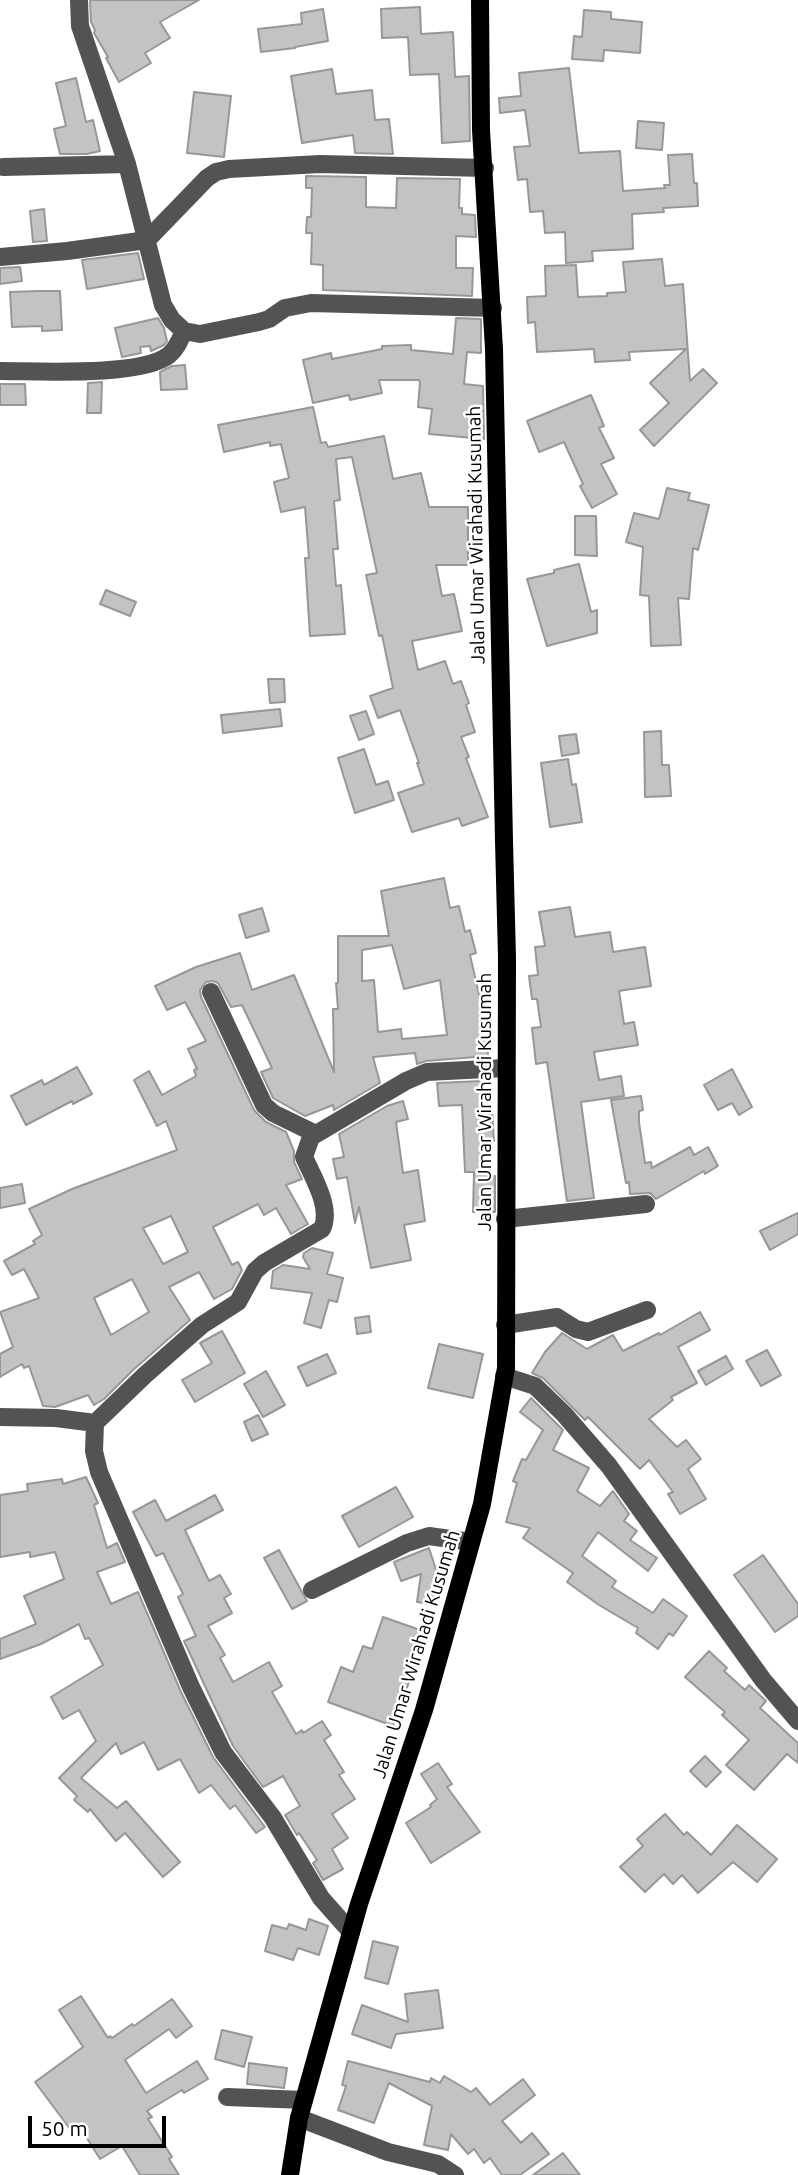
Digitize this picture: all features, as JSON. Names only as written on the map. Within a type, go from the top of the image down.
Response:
[{"type":"main road","name":"Jalan Umar Wirahadi Kusumah","points":[[290,2175],[299,2118],[351,1932],[424,1710],[482,1504],[505,1376],[506,932],[493,308],[481,130],[480,0]]},
{"type":"street","points":[[79,0],[80,26],[127,164],[163,305],[172,320],[184,331],[201,334],[259,322],[285,308],[312,303],[493,308]]},
{"type":"street","points":[[3,166],[127,164]]},
{"type":"street","points":[[0,257],[147,240],[207,178],[216,172],[229,169],[320,164],[485,168]]},
{"type":"street","points":[[0,371],[106,371],[147,363],[169,355],[184,331]]},
{"type":"street","points":[[211,992],[264,1105],[272,1113],[316,1134]]},
{"type":"street","points":[[351,1932],[321,1898],[273,1818],[223,1752],[191,1687],[99,1472],[94,1451],[95,1423],[202,1325],[238,1302],[255,1271],[264,1263],[322,1229],[326,1222],[326,1212],[304,1157],[311,1138],[389,1090],[427,1072],[506,1068]]},
{"type":"street","points":[[505,1219],[646,1204]]},
{"type":"street","points":[[505,1325],[557,1317],[576,1329],[588,1332],[647,1310]]},
{"type":"street","points":[[505,1376],[535,1386],[564,1414],[609,1466],[643,1517],[763,1680],[798,1721]]},
{"type":"street","points":[[0,1417],[56,1418],[95,1423]]},
{"type":"street","points":[[312,1590],[407,1543],[429,1536],[471,1542]]},
{"type":"street","points":[[228,2097],[304,2100]]},
{"type":"street","points":[[299,2118],[388,2152],[438,2164],[455,2175]]},
{"type":"building","points":[[90,0],[199,0],[160,22],[170,38],[145,53],[151,63],[119,82],[94,33]]},
{"type":"building","points":[[420,7],[421,34],[453,32],[455,77],[469,76],[470,141],[442,143],[439,74],[410,75],[408,37],[382,38],[381,9]]},
{"type":"building","points":[[323,9],[328,41],[261,52],[258,29],[302,24],[301,13]]},
{"type":"building","points":[[584,10],[611,12],[611,19],[642,22],[640,53],[604,50],[603,61],[572,59],[574,36],[582,37]]},
{"type":"building","points":[[569,68],[579,153],[620,151],[623,191],[665,188],[664,185],[670,185],[668,155],[692,154],[698,206],[663,208],[664,212],[632,214],[633,249],[592,251],[593,261],[566,263],[565,232],[545,233],[543,211],[530,212],[527,179],[518,180],[514,147],[530,146],[525,110],[500,113],[499,98],[521,96],[519,73]]},
{"type":"building","points":[[332,69],[336,94],[372,90],[375,120],[389,119],[393,154],[355,153],[353,135],[302,143],[291,76]]},
{"type":"building","points":[[76,78],[86,122],[93,120],[100,151],[60,154],[54,129],[66,126],[56,83]]},
{"type":"building","points":[[194,92],[231,96],[224,157],[187,153]]},
{"type":"building","points":[[638,121],[664,123],[662,150],[636,148]]},
{"type":"building","points":[[306,176],[366,177],[366,207],[396,208],[397,178],[460,179],[459,208],[462,208],[462,214],[475,215],[476,237],[456,236],[456,268],[473,268],[472,296],[323,290],[323,265],[311,264],[312,233],[306,233],[307,217],[311,217],[312,188],[306,188]]},
{"type":"building","points":[[44,209],[47,241],[33,242],[30,211]]},
{"type":"building","points":[[138,253],[144,279],[87,289],[82,260]]},
{"type":"building","points":[[662,259],[665,286],[683,284],[690,381],[703,369],[717,383],[654,446],[640,430],[669,403],[650,383],[686,349],[629,352],[630,360],[595,362],[594,349],[537,352],[535,322],[528,323],[527,297],[546,296],[545,266],[576,265],[578,297],[607,296],[607,293],[626,292],[623,262]]},
{"type":"building","points":[[20,267],[22,281],[0,284],[0,268]]},
{"type":"building","points":[[60,291],[62,330],[42,331],[42,326],[12,327],[10,292]]},
{"type":"building","points":[[158,318],[167,341],[164,345],[151,351],[150,346],[140,347],[141,353],[122,357],[115,328]]},
{"type":"building","points":[[456,318],[481,319],[481,353],[467,352],[464,384],[483,386],[484,439],[429,434],[432,409],[418,407],[419,380],[379,380],[382,393],[350,400],[349,395],[313,403],[303,360],[331,353],[332,359],[382,349],[382,346],[411,345],[411,350],[453,354]]},
{"type":"building","points":[[185,365],[187,389],[161,390],[160,372],[172,366]]},
{"type":"building","points":[[102,382],[101,413],[87,413],[88,383]]},
{"type":"building","points":[[0,384],[25,384],[26,405],[0,405]]},
{"type":"building","points":[[591,395],[604,426],[599,428],[614,458],[601,464],[617,494],[592,508],[580,486],[583,484],[564,442],[539,452],[527,421]]},
{"type":"building","points":[[313,407],[321,443],[326,442],[328,447],[384,436],[393,479],[421,473],[429,507],[468,507],[468,565],[436,565],[442,596],[454,594],[462,631],[412,641],[418,670],[445,661],[453,684],[461,681],[475,732],[461,737],[488,817],[462,826],[459,818],[412,832],[398,793],[424,784],[419,763],[400,710],[378,718],[370,696],[393,688],[366,575],[377,573],[352,457],[336,459],[340,500],[334,501],[338,549],[333,549],[336,586],[341,585],[345,634],[310,636],[305,507],[281,512],[274,482],[289,478],[281,444],[270,446],[270,442],[224,452],[218,425]]},
{"type":"building","points":[[667,488],[690,493],[688,500],[709,505],[698,550],[693,548],[689,599],[678,598],[681,645],[651,646],[649,596],[640,595],[643,547],[626,542],[634,513],[659,519]]},
{"type":"building","points":[[575,516],[596,516],[597,556],[575,555]]},
{"type":"building","points":[[579,564],[591,612],[597,610],[597,633],[547,646],[527,579]]},
{"type":"building","points":[[106,590],[136,602],[130,616],[100,604]]},
{"type":"building","points":[[268,679],[284,679],[285,702],[270,703]]},
{"type":"building","points":[[280,709],[282,726],[223,733],[221,715]]},
{"type":"building","points":[[366,711],[374,734],[359,740],[350,716]]},
{"type":"building","points":[[661,731],[662,765],[669,765],[671,796],[645,797],[644,732]]},
{"type":"building","points":[[576,734],[579,753],[562,756],[559,736]]},
{"type":"building","points":[[364,749],[376,785],[388,781],[394,800],[355,813],[338,758]]},
{"type":"building","points":[[568,759],[572,785],[576,784],[582,822],[550,827],[541,763]]},
{"type":"building","points":[[444,878],[450,908],[459,906],[465,932],[470,930],[476,953],[470,955],[481,1003],[489,1002],[491,1021],[486,1022],[488,1056],[417,1064],[415,1053],[373,1057],[380,1083],[334,1110],[333,1105],[305,1116],[273,1098],[261,1072],[272,1068],[242,1005],[231,1007],[218,983],[206,982],[200,990],[201,997],[254,1110],[266,1122],[286,1132],[302,1179],[286,1185],[308,1224],[291,1234],[276,1208],[264,1215],[258,1204],[213,1227],[232,1265],[238,1262],[242,1270],[232,1289],[214,1299],[199,1272],[169,1287],[190,1320],[104,1399],[94,1405],[88,1395],[55,1407],[43,1406],[29,1366],[24,1368],[22,1364],[0,1377],[0,1354],[13,1347],[0,1312],[39,1298],[24,1269],[12,1275],[4,1261],[35,1244],[33,1241],[42,1235],[29,1209],[72,1189],[177,1150],[166,1121],[157,1126],[134,1080],[149,1071],[162,1095],[196,1076],[194,1070],[197,1069],[188,1049],[206,1041],[185,1002],[167,1010],[155,986],[196,967],[240,953],[252,990],[294,975],[334,1072],[333,1009],[338,1009],[338,936],[389,936],[381,891]],"holes":[[[392,945],[404,989],[440,980],[447,1035],[402,1039],[401,1029],[378,1032],[374,980],[362,981],[362,950]],[[171,1216],[188,1252],[163,1264],[143,1228]],[[132,1279],[149,1312],[111,1335],[94,1298]]]},
{"type":"building","points":[[570,907],[575,937],[610,932],[613,952],[645,947],[651,986],[619,991],[624,1024],[634,1022],[638,1045],[594,1052],[599,1080],[621,1076],[624,1096],[581,1102],[594,1198],[567,1201],[547,1062],[536,1064],[532,1028],[541,1027],[537,999],[532,999],[529,976],[538,975],[535,947],[545,946],[539,912]]},
{"type":"building","points":[[262,908],[269,931],[246,938],[239,915]]},
{"type":"building","points":[[77,1067],[92,1094],[73,1104],[72,1101],[26,1125],[11,1096],[42,1080],[44,1085]]},
{"type":"building","points":[[732,1069],[752,1107],[739,1115],[732,1103],[718,1110],[704,1085]]},
{"type":"building","points":[[482,1081],[484,1111],[492,1111],[494,1141],[489,1141],[489,1176],[495,1176],[495,1212],[473,1212],[474,1172],[465,1172],[462,1105],[439,1106],[437,1083]]},
{"type":"building","points":[[641,1096],[643,1110],[639,1111],[639,1122],[645,1163],[651,1162],[652,1168],[690,1147],[694,1155],[708,1147],[718,1166],[705,1174],[704,1171],[656,1199],[650,1193],[630,1194],[611,1100]]},
{"type":"building","points":[[403,1101],[408,1119],[396,1122],[403,1173],[418,1170],[425,1221],[404,1225],[411,1260],[371,1268],[359,1207],[355,1223],[347,1177],[337,1179],[333,1159],[344,1157],[339,1134],[387,1106]]},
{"type":"building","points":[[22,1184],[25,1203],[0,1208],[0,1188]]},
{"type":"building","points":[[798,1213],[798,1234],[770,1250],[760,1231]]},
{"type":"building","points":[[312,1248],[333,1253],[327,1274],[343,1278],[337,1302],[329,1300],[321,1328],[304,1323],[312,1293],[271,1288],[273,1271],[283,1265],[310,1269],[303,1257],[304,1253]]},
{"type":"building","points":[[700,1312],[710,1330],[678,1347],[697,1383],[671,1397],[673,1400],[649,1419],[677,1447],[686,1440],[701,1459],[688,1469],[706,1499],[680,1514],[668,1494],[673,1492],[649,1460],[640,1469],[588,1417],[585,1420],[543,1378],[532,1373],[545,1352],[562,1333],[587,1349],[613,1335],[623,1351],[659,1333],[660,1335]]},
{"type":"building","points":[[369,1316],[371,1332],[357,1334],[355,1318]]},
{"type":"building","points":[[222,1331],[245,1373],[195,1402],[182,1380],[212,1363],[200,1343]]},
{"type":"building","points":[[439,1344],[483,1354],[473,1398],[428,1388]]},
{"type":"building","points":[[767,1350],[781,1375],[761,1386],[746,1361]]},
{"type":"building","points":[[327,1354],[336,1373],[307,1386],[298,1367]]},
{"type":"building","points":[[726,1356],[733,1369],[706,1385],[698,1371]]},
{"type":"building","points":[[266,1371],[285,1405],[263,1417],[244,1384]]},
{"type":"building","points":[[531,1398],[563,1430],[553,1450],[589,1468],[577,1491],[600,1506],[613,1491],[629,1514],[624,1521],[637,1531],[630,1540],[657,1558],[648,1571],[598,1532],[582,1556],[616,1581],[612,1587],[653,1613],[663,1599],[687,1616],[673,1636],[669,1633],[658,1649],[636,1633],[638,1628],[567,1582],[573,1573],[523,1538],[530,1528],[506,1522],[517,1483],[513,1481],[522,1459],[526,1460],[543,1430],[520,1412]]},
{"type":"building","points":[[258,1415],[268,1434],[252,1441],[244,1422]]},
{"type":"building","points":[[86,1477],[98,1503],[94,1505],[107,1548],[117,1543],[125,1562],[97,1572],[111,1604],[138,1592],[181,1692],[213,1757],[265,1827],[256,1833],[235,1805],[230,1809],[211,1785],[199,1793],[180,1759],[158,1770],[144,1742],[121,1754],[116,1743],[81,1778],[117,1808],[126,1801],[180,1862],[163,1877],[125,1833],[116,1841],[90,1809],[88,1812],[74,1800],[77,1796],[59,1778],[96,1741],[79,1710],[63,1719],[51,1697],[103,1665],[89,1638],[85,1639],[79,1624],[41,1644],[0,1659],[0,1639],[36,1624],[24,1596],[64,1579],[55,1552],[30,1557],[30,1552],[0,1557],[0,1495],[28,1491],[27,1484],[62,1479],[63,1484]]},
{"type":"building","points":[[396,1487],[413,1517],[359,1547],[342,1516]]},
{"type":"building","points":[[215,1495],[223,1510],[185,1530],[209,1581],[220,1575],[231,1594],[224,1598],[232,1613],[208,1626],[225,1655],[220,1658],[233,1682],[269,1662],[282,1686],[272,1692],[296,1734],[302,1730],[303,1733],[322,1721],[331,1735],[324,1740],[344,1772],[339,1775],[355,1799],[332,1814],[348,1838],[332,1849],[343,1869],[323,1880],[313,1863],[317,1860],[285,1815],[300,1806],[283,1776],[263,1787],[233,1746],[184,1641],[196,1636],[178,1597],[183,1594],[163,1553],[156,1556],[133,1512],[155,1500],[166,1521]]},
{"type":"building","points":[[429,1548],[440,1582],[436,1605],[417,1602],[421,1574],[401,1581],[394,1562]]},
{"type":"building","points":[[279,1550],[307,1601],[292,1609],[264,1558]]},
{"type":"building","points":[[763,1555],[798,1604],[798,1616],[775,1632],[734,1575]]},
{"type":"building","points":[[383,1617],[420,1630],[410,1658],[417,1660],[393,1726],[328,1702],[341,1667],[353,1672],[363,1646],[372,1649]]},
{"type":"building","points":[[709,1651],[727,1668],[724,1671],[745,1690],[749,1685],[766,1701],[760,1708],[798,1743],[798,1763],[787,1754],[754,1790],[726,1765],[749,1740],[722,1715],[725,1712],[685,1677]]},
{"type":"building","points":[[705,1756],[721,1772],[706,1787],[690,1771]]},
{"type":"building","points":[[438,1763],[452,1784],[447,1787],[480,1832],[431,1863],[406,1823],[431,1807],[437,1799],[421,1774]]},
{"type":"building","points":[[665,1814],[684,1835],[687,1832],[711,1855],[737,1825],[777,1859],[757,1882],[733,1862],[698,1893],[682,1875],[673,1884],[664,1874],[645,1892],[620,1867],[643,1846],[637,1839]]},
{"type":"building","points":[[309,1919],[328,1926],[319,1955],[298,1948],[293,1960],[265,1951],[272,1925],[287,1929],[289,1924],[306,1930]]},
{"type":"building","points":[[373,1941],[398,1947],[388,1984],[365,1978]]},
{"type":"building","points":[[438,1990],[443,2028],[396,2034],[391,2048],[352,2034],[362,2005],[408,2022],[405,1994]]},
{"type":"building","points":[[81,1996],[108,2038],[132,2024],[134,2026],[172,1999],[192,2026],[176,2038],[169,2029],[125,2060],[146,2093],[197,2061],[208,2079],[184,2093],[182,2090],[147,2111],[152,2117],[148,2119],[172,2157],[169,2159],[179,2175],[140,2175],[122,2146],[100,2159],[80,2127],[73,2133],[35,2082],[83,2047],[59,2010]]},
{"type":"building","points":[[222,2030],[252,2037],[244,2067],[215,2059]]},
{"type":"building","points":[[348,2061],[430,2082],[431,2078],[440,2083],[444,2076],[471,2092],[476,2088],[490,2105],[523,2079],[535,2095],[502,2121],[521,2143],[532,2133],[549,2154],[520,2175],[502,2175],[490,2158],[484,2163],[474,2149],[468,2154],[451,2134],[448,2150],[424,2145],[432,2106],[389,2083],[374,2123],[338,2110],[346,2086],[342,2085]]},
{"type":"building","points":[[249,2063],[287,2068],[284,2088],[247,2084]]},
{"type":"building","points":[[563,2153],[580,2175],[533,2175]]}]
